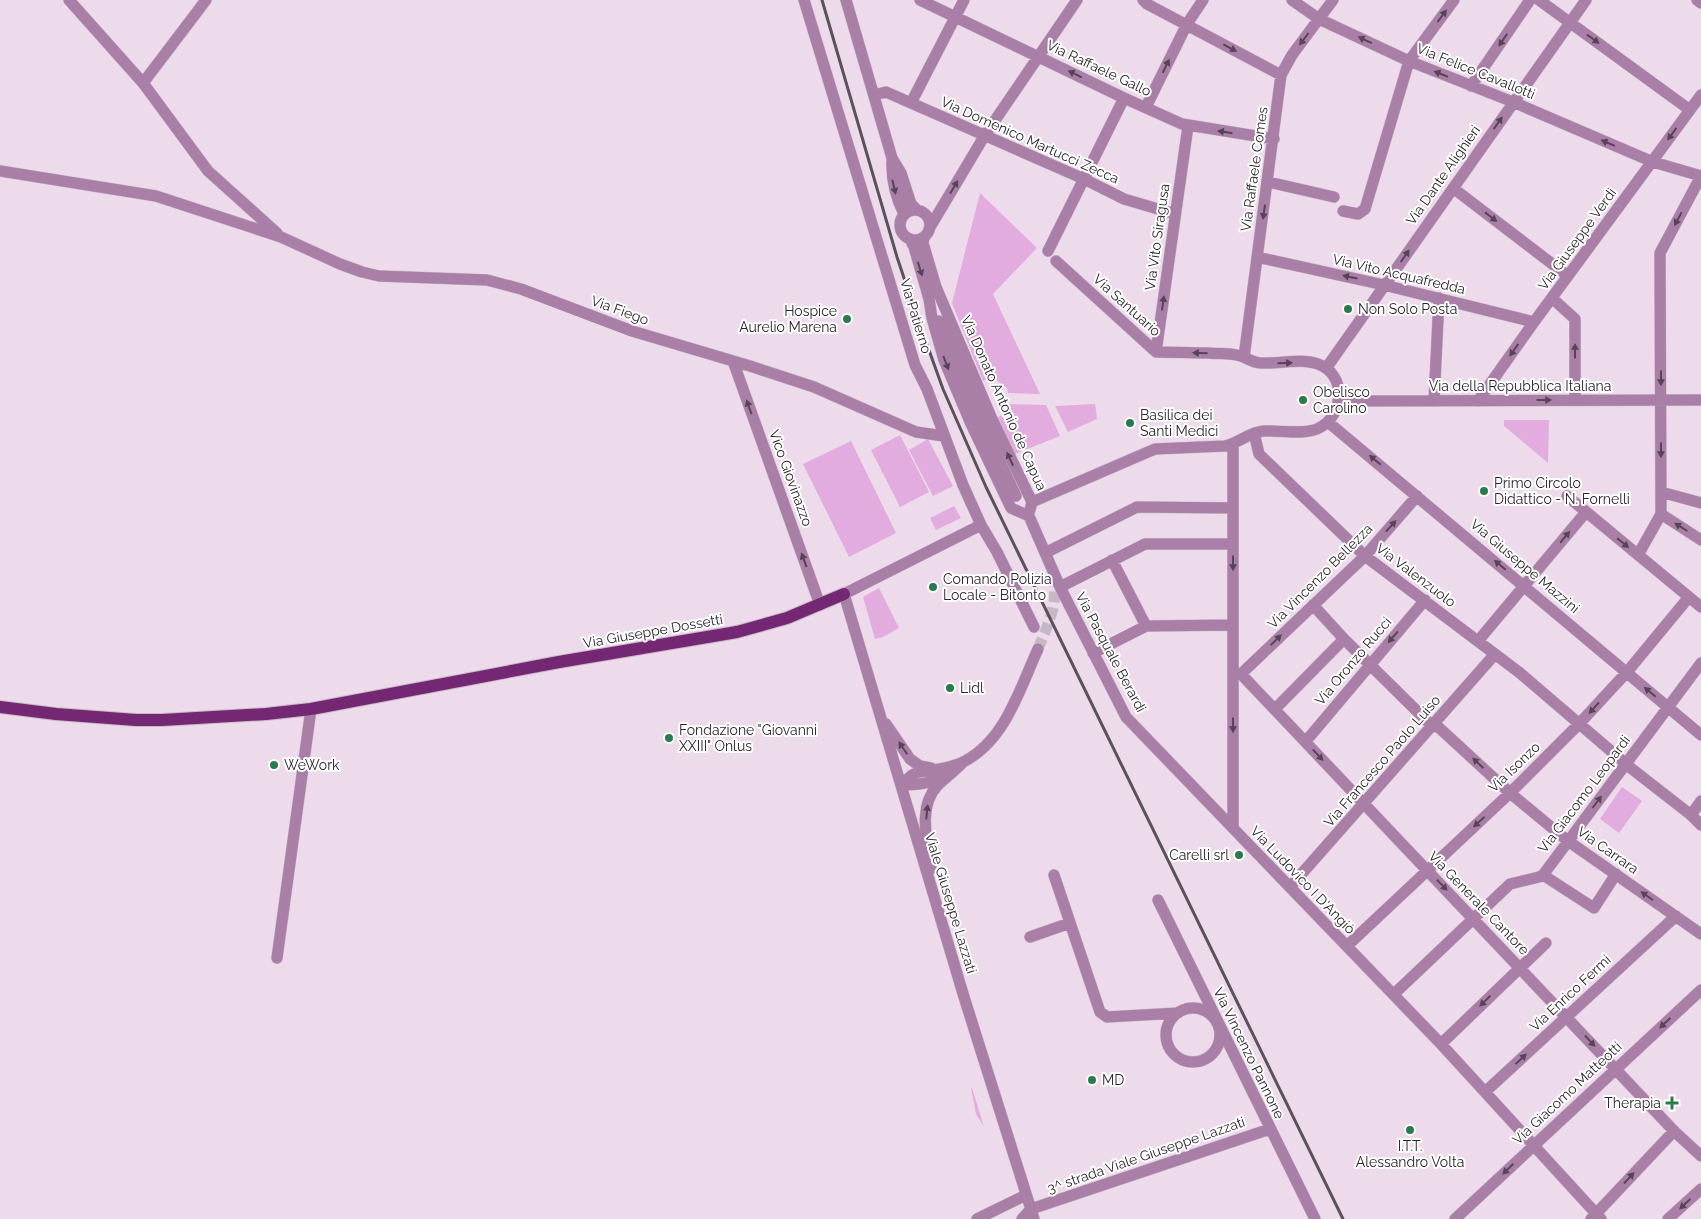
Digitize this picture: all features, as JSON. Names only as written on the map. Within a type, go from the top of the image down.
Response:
[{"type":"main road","name":"Via Giuseppe Dossetti","points":[[0,707],[56,714],[136,720],[247,715],[311,709],[558,662],[737,632],[768,625],[844,594]]},
{"type":"street","points":[[69,0],[143,83],[208,171],[282,237]]},
{"type":"street","points":[[143,83],[206,0]]},
{"type":"street","name":"Via Patierno","points":[[804,0],[915,365],[927,389],[944,436],[981,525],[997,552],[1034,627]]},
{"type":"street","name":"Via Donato Antonio de Capua","points":[[846,0],[892,158],[901,174],[911,204],[917,210],[926,214],[929,219],[923,243],[936,288],[991,417],[1032,502],[1029,516],[1011,508],[971,424],[944,360],[914,247],[910,239],[902,233],[900,228],[901,218],[904,214],[896,199],[891,176],[892,158]]},
{"type":"street","name":"Via Raffaele Gallo","points":[[920,0],[1124,98],[1188,126],[1274,139]]},
{"type":"street","points":[[911,103],[964,0]]},
{"type":"street","points":[[910,239],[914,240],[927,233],[985,136],[1077,0]]},
{"type":"street","points":[[1143,0],[1281,76]]},
{"type":"street","points":[[1146,107],[1187,24],[1202,0]]},
{"type":"street","name":"Via Felice Cavallotti","points":[[1292,0],[1319,19],[1409,61],[1513,102],[1653,162],[1701,176]]},
{"type":"street","name":"Via Raffaele Comes","points":[[1244,357],[1281,76],[1292,55],[1333,0]]},
{"type":"street","points":[[1343,211],[1358,214],[1366,205],[1409,61],[1454,0]]},
{"type":"street","points":[[1471,86],[1530,0]]},
{"type":"street","points":[[1540,0],[1690,110]]},
{"type":"street","name":"Via Dante Alighieri","points":[[1327,368],[1586,0]]},
{"type":"street","points":[[1697,0],[1701,3]]},
{"type":"street","name":"Via Domenico Martucci Zecca","points":[[874,96],[886,92],[1084,179],[1124,199],[1175,214]]},
{"type":"street","name":"Via Giuseppe Verdi","points":[[1478,401],[1701,95]]},
{"type":"street","points":[[1048,251],[1124,98]]},
{"type":"street","name":"Via Vito Siragusa","points":[[1156,352],[1188,126]]},
{"type":"street","points":[[0,171],[156,196],[282,237]]},
{"type":"street","points":[[1638,555],[1661,514],[1660,252],[1701,176]]},
{"type":"street","points":[[1268,182],[1334,197]]},
{"type":"street","points":[[1453,188],[1568,276]]},
{"type":"street","points":[[904,214],[917,210]]},
{"type":"street","name":"Via Fiego","points":[[282,237],[340,264],[379,276],[487,280],[521,289],[632,331],[814,387],[916,432],[944,436]]},
{"type":"street","name":"Via Vito Acquafredda","points":[[1257,257],[1384,285],[1534,322]]},
{"type":"street","name":"Via Santuario","points":[[1056,261],[1156,352],[1235,354],[1259,363],[1313,362],[1327,368]]},
{"type":"street","points":[[936,288],[951,348]]},
{"type":"street","points":[[1434,401],[1439,298]]},
{"type":"street","points":[[1552,298],[1576,319],[1576,400]]},
{"type":"street","points":[[929,299],[978,414],[1016,496]]},
{"type":"street","name":"Vico Giovinazzo","points":[[733,361],[820,605]]},
{"type":"street","points":[[1032,502],[1154,450],[1225,446],[1254,433],[1264,431],[1311,430],[1328,422],[1336,411],[1338,383],[1335,376],[1327,368]]},
{"type":"street","name":"Via della Repubblica Italiana","points":[[1338,401],[1701,400]]},
{"type":"street","name":"Via Giuseppe Mazzini","points":[[1328,422],[1701,735]]},
{"type":"street","name":"Via Valenzuolo","points":[[1254,433],[1259,454],[1365,556],[1495,654],[1701,825]]},
{"type":"street","name":"Via Ludovico I D'Angiò","points":[[1233,444],[1233,625],[1237,674],[1233,828],[1441,1044],[1596,1217]]},
{"type":"street","points":[[1661,492],[1701,503]]},
{"type":"street","name":"Via Vincenzo Bellezza","points":[[1237,674],[1365,556],[1418,496]]},
{"type":"street","points":[[1567,496],[1701,607]]},
{"type":"street","points":[[1045,553],[1137,507],[1233,508]]},
{"type":"street","points":[[1478,641],[1586,512]]},
{"type":"street","points":[[1661,514],[1701,540]]},
{"type":"street","name":"Via Pasquale Berardi","points":[[1029,516],[1060,587],[1126,718],[1233,828]]},
{"type":"street","name":"Via Giuseppe Dossetti","points":[[844,594],[981,525]]},
{"type":"street","points":[[1060,587],[1145,544],[1233,544]]},
{"type":"street","points":[[1112,560],[1146,626]]},
{"type":"street","name":"Viale Giuseppe Lazzati","points":[[844,594],[933,895],[1032,1214]]},
{"type":"street","name":"Via Isonzo","points":[[1347,946],[1510,794],[1579,724],[1627,672],[1690,597]]},
{"type":"street","name":"Via Oronzo Rucci","points":[[1306,741],[1424,600]]},
{"type":"street","name":"Via Carrara","points":[[1313,605],[1369,664],[1510,794],[1568,841],[1701,934]]},
{"type":"street","points":[[1093,653],[1146,626],[1233,625]]},
{"type":"street","points":[[1275,709],[1344,639]]},
{"type":"street","points":[[901,785],[916,785],[939,779],[985,745],[999,730],[1010,712],[1038,649]]},
{"type":"street","name":"Via Francesco Paolo Luiso","points":[[1290,887],[1495,654]]},
{"type":"street","name":"Via Giacomo Leopardi","points":[[1394,994],[1510,884],[1543,875],[1701,663]]},
{"type":"street","name":"Via Generale Cantore","points":[[1237,674],[1306,741],[1674,1131],[1701,1156]]},
{"type":"street","points":[[276,958],[311,709]]},
{"type":"street","points":[[879,714],[910,760],[920,766],[936,770]]},
{"type":"street","points":[[901,785],[912,775],[964,761]]},
{"type":"street","points":[[933,895],[926,818],[928,801],[937,787],[964,761]]},
{"type":"street","points":[[1691,815],[1701,801]]},
{"type":"street","points":[[1543,875],[1594,908],[1616,874]]},
{"type":"street","points":[[1054,875],[1100,1012],[1106,1017],[1178,1013],[1195,1008],[1203,1010],[1217,1022],[1219,1040],[1216,1049],[1210,1056],[1193,1062],[1184,1061],[1171,1050],[1167,1043],[1166,1034],[1172,1018],[1178,1013]]},
{"type":"street","name":"Via Vincenzo Pannone","points":[[1158,900],[1315,1219]]},
{"type":"street","name":"Via Enrico Fermi","points":[[1485,1092],[1676,916]]},
{"type":"street","points":[[1030,936],[1070,923]]},
{"type":"street","points":[[1441,1044],[1546,943]]},
{"type":"street","name":"Via Giacomo Matteotti","points":[[1455,1219],[1532,1145],[1701,990]]},
{"type":"street","name":"3^ strada Viale Giuseppe Lazzati","points":[[1032,1214],[1270,1129]]},
{"type":"street","points":[[1596,1217],[1674,1131]]},
{"type":"street","points":[[1668,1219],[1701,1189]]},
{"type":"street","points":[[977,1219],[1026,1195]]},
{"type":"street","points":[[1022,1219],[1032,1214]]},
{"type":"shaded area","points":[[980,193],[1037,248],[993,294],[1040,394],[1008,393],[1007,388],[993,378],[983,381],[952,303]]},
{"type":"shaded area","points":[[1007,404],[1046,405],[1060,436],[1015,454],[997,418],[1002,415],[1002,411],[1007,409]]},
{"type":"shaded area","points":[[1095,404],[1097,419],[1068,432],[1055,406]]},
{"type":"shaded area","points":[[1504,420],[1549,420],[1548,463],[1504,426]]},
{"type":"shaded area","points":[[900,435],[929,492],[900,507],[871,450]]},
{"type":"shaded area","points":[[928,439],[953,486],[933,496],[909,450]]},
{"type":"shaded area","points":[[851,441],[896,533],[849,557],[803,464]]},
{"type":"shaded area","points":[[954,506],[961,518],[936,530],[930,518]]},
{"type":"shaded area","points":[[879,588],[899,628],[883,637],[875,639],[863,597]]},
{"type":"shaded area","points":[[1622,787],[1642,801],[1619,833],[1600,819]]},
{"type":"shaded area","points":[[972,1088],[984,1127],[976,1114]]},
{"type":"tunnel","points":[[1038,649],[1054,604],[1055,595],[1052,575]]},
{"type":"railway","points":[[822,0],[897,257],[943,389],[986,487],[1343,1219]]},
{"type":"place","name":"Non Solo Posta","points":[[1348,309]]},
{"type":"place","name":"Hospice Aurelio Marena","points":[[847,319]]},
{"type":"place","name":"Obelisco Carolino","points":[[1303,400]]},
{"type":"place","name":"Basilica dei Santi Medici","points":[[1130,423]]},
{"type":"place","name":"Primo Circolo Didattico - N. Fornelli","points":[[1484,491]]},
{"type":"place","name":"Comando Polizia Locale - Bitonto","points":[[933,587]]},
{"type":"place","name":"Lidl","points":[[950,688]]},
{"type":"place","name":"Fondazione \"Giovanni XXIII\" Onlus","points":[[669,738]]},
{"type":"place","name":"WeWork","points":[[274,765]]},
{"type":"place","name":"Carelli srl","points":[[1239,855]]},
{"type":"place","name":"MD","points":[[1092,1080]]},
{"type":"place","name":"Therapia","points":[[1672,1103]]},
{"type":"place","name":"I.T.T. Alessandro Volta","points":[[1410,1130]]}]
